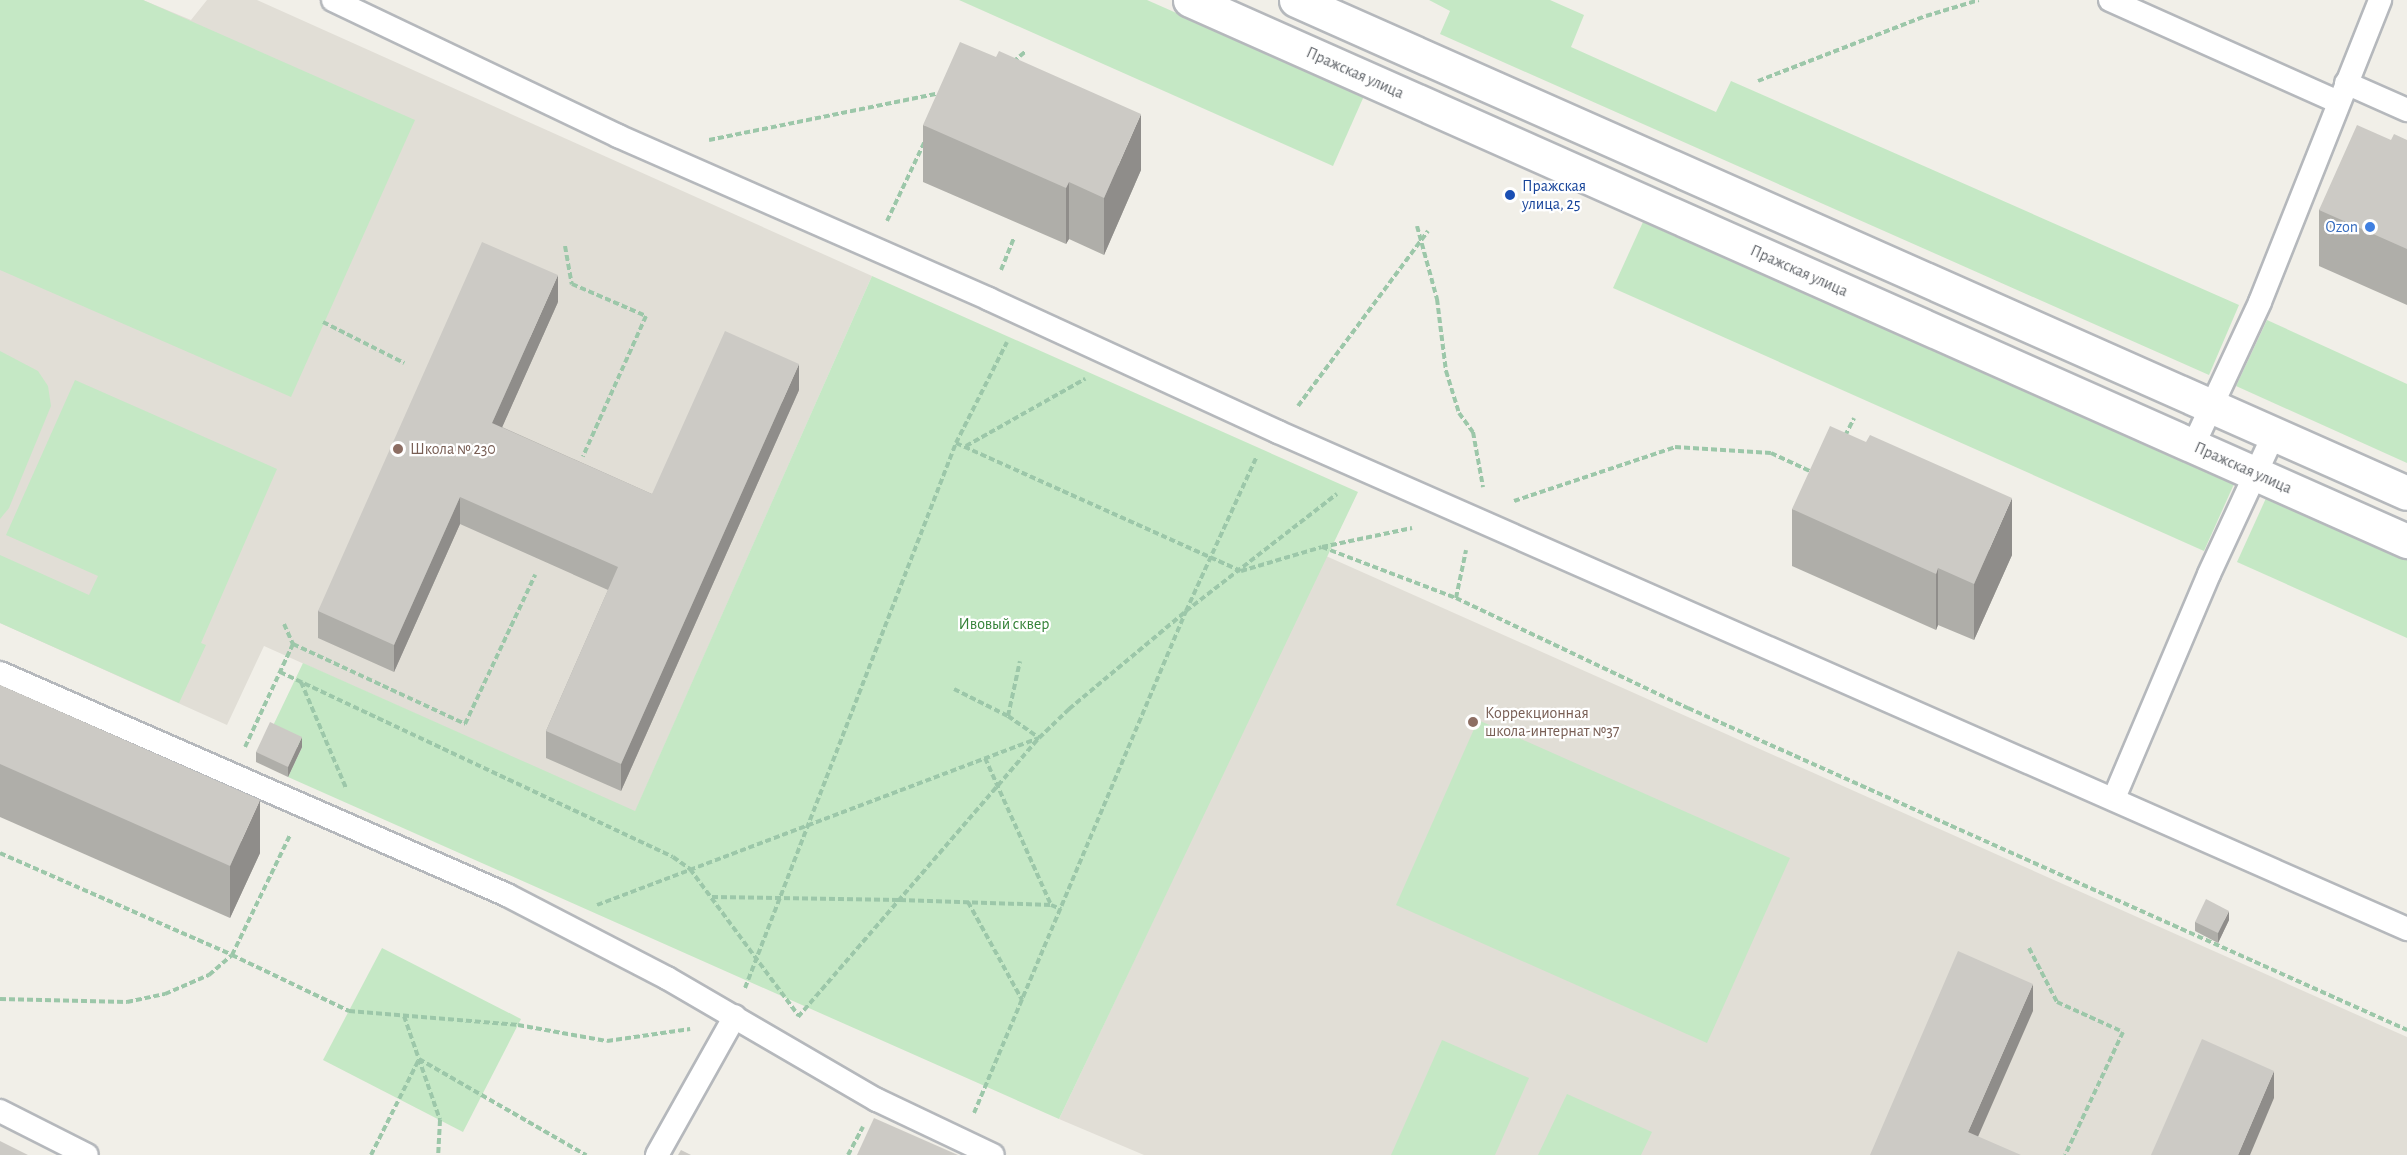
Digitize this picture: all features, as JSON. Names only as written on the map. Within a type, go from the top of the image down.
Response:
[{"type":"street","name":"Пражская улица","points":[[1190,0],[2407,541]]},
{"type":"street","points":[[1296,0],[2407,493]]},
{"type":"lane","points":[[333,0],[658,154],[1022,315],[1278,432],[1366,471],[1483,517],[2407,929]]},
{"type":"lane","points":[[2110,0],[2342,92],[2407,110]]},
{"type":"lane","points":[[2193,446],[2260,302],[2380,0]]},
{"type":"lane","points":[[2114,798],[2274,434]]},
{"type":"lane","points":[[0,673],[366,834],[556,921],[735,1016],[877,1100],[993,1155]]},
{"type":"lane","points":[[657,1155],[735,1016]]},
{"type":"lane","points":[[0,1112],[87,1155]]},
{"type":"path","points":[[1758,81],[1926,16],[1979,0]]},
{"type":"path","points":[[1004,70],[1026,51]]},
{"type":"path","points":[[658,154],[728,135],[948,91],[943,102]]},
{"type":"path","points":[[874,250],[928,134]]},
{"type":"path","points":[[1417,226],[1437,299],[1446,371],[1460,413],[1473,432],[1483,517],[1463,555],[1456,598]]},
{"type":"path","points":[[962,1141],[1186,611],[1259,452],[1278,432],[1428,231]]},
{"type":"path","points":[[565,246],[572,284],[646,316],[583,456]]},
{"type":"path","points":[[0,853],[232,955],[349,1011],[518,1025],[607,1041],[699,1028],[735,1016],[806,824],[956,443],[1022,315]]},
{"type":"path","points":[[323,322],[404,363]]},
{"type":"path","points":[[965,446],[1083,381],[1111,356]]},
{"type":"path","points":[[1839,447],[1854,418]]},
{"type":"path","points":[[956,443],[1241,572],[1322,547],[1415,528]]},
{"type":"path","points":[[1483,517],[1675,447],[1771,453],[1823,477]]},
{"type":"path","points":[[778,1041],[1040,738],[1186,611],[1241,572],[1366,471]]},
{"type":"path","points":[[1322,547],[1456,598],[1699,713],[2407,1030]]},
{"type":"path","points":[[284,624],[293,644],[465,724],[535,575]]},
{"type":"path","points":[[232,775],[293,644]]},
{"type":"path","points":[[1008,716],[1020,661]]},
{"type":"path","points":[[280,672],[662,852],[690,869],[806,1026]]},
{"type":"path","points":[[300,682],[366,834]]},
{"type":"path","points":[[954,689],[1008,716],[1040,738]]},
{"type":"path","points":[[556,921],[806,824],[1040,738]]},
{"type":"path","points":[[985,758],[1051,905]]},
{"type":"path","points":[[0,999],[127,1002],[165,994],[209,975],[232,955],[304,807]]},
{"type":"path","points":[[711,897],[968,902],[1051,905],[1061,909]]},
{"type":"path","points":[[968,902],[1023,1000]]},
{"type":"path","points":[[2029,948],[2056,1002],[2123,1032],[2065,1155]]},
{"type":"path","points":[[405,1016],[440,1120],[438,1155]]},
{"type":"path","points":[[371,1155],[419,1059]]},
{"type":"path","points":[[419,1059],[586,1155]]},
{"type":"shaded area","name":"Школа № 230","points":[[0,0],[143,0],[191,20],[207,0],[257,0],[872,276],[635,812],[264,646],[227,725],[0,623]]},
{"type":"shaded area","name":"Коррекционная школа-интернат №37","points":[[1326,556],[2407,1037],[2407,1155],[1144,1155],[1059,1119]]},
{"type":"green space","points":[[0,0],[143,0],[415,120],[291,397],[0,270]]},
{"type":"green space","points":[[959,0],[1147,0],[1364,96],[1333,166]]},
{"type":"green space","points":[[1429,0],[1550,0],[1584,15],[1571,47],[1716,112],[1731,81],[2239,305],[2209,375],[1440,34],[1450,11]]},
{"type":"green space","points":[[1643,222],[2234,484],[2204,551],[1613,288]]},
{"type":"green space","name":"Ивовый сквер","points":[[872,276],[1358,492],[1059,1119],[288,777],[302,747],[270,732],[303,663],[635,811]]},
{"type":"green space","points":[[2267,320],[2407,384],[2407,463],[2236,386]]},
{"type":"green space","points":[[0,351],[38,371],[48,386],[51,406],[9,508],[0,519]]},
{"type":"green space","points":[[75,380],[277,469],[201,643],[206,645],[179,703],[0,623],[0,555],[89,595],[98,576],[6,535]]},
{"type":"green space","points":[[2267,496],[2407,559],[2407,638],[2237,562]]},
{"type":"green space","points":[[1478,720],[1790,858],[1707,1043],[1396,905]]},
{"type":"green space","points":[[382,948],[521,1019],[463,1132],[323,1060]]},
{"type":"green space","points":[[1442,1040],[1529,1078],[1495,1155],[1391,1155]]},
{"type":"green space","points":[[1567,1094],[1652,1132],[1641,1155],[1538,1155]]},
{"type":"building","points":[[960,42],[996,57],[999,51],[1141,114],[1104,198],[1069,182],[1066,188],[923,125]]},
{"type":"building","points":[[2357,125],[2391,140],[2394,134],[2407,140],[2407,249],[2319,210]]},
{"type":"building","points":[[482,242],[558,275],[492,423],[652,494],[725,331],[799,364],[621,764],[546,731],[618,567],[460,497],[394,645],[318,611]]},
{"type":"building","points":[[1830,426],[1866,442],[1870,435],[2012,498],[1974,584],[1938,568],[1936,574],[1792,509]]},
{"type":"building","points":[[0,685],[260,800],[230,866],[0,764]]},
{"type":"building","points":[[270,722],[302,737],[288,767],[256,752]]},
{"type":"building","points":[[2206,899],[2229,911],[2218,933],[2195,922]]},
{"type":"building","points":[[1958,951],[2033,984],[1968,1132],[2021,1155],[1870,1155]]},
{"type":"building","points":[[2202,1039],[2274,1071],[2238,1155],[2151,1155]]},
{"type":"building","points":[[874,1118],[958,1155],[857,1155]]},
{"type":"building","points":[[0,1141],[28,1155],[0,1155]]},
{"type":"building","points":[[681,1150],[691,1155],[678,1155]]},
{"type":"place","name":"Пражская улица, 25","points":[[1510,195]]},
{"type":"place","name":"Ozon","points":[[2370,227]]},
{"type":"place","name":"Школа № 230","points":[[398,449]]},
{"type":"place","name":"Коррекционная школа-интернат №37","points":[[1473,722]]}]
